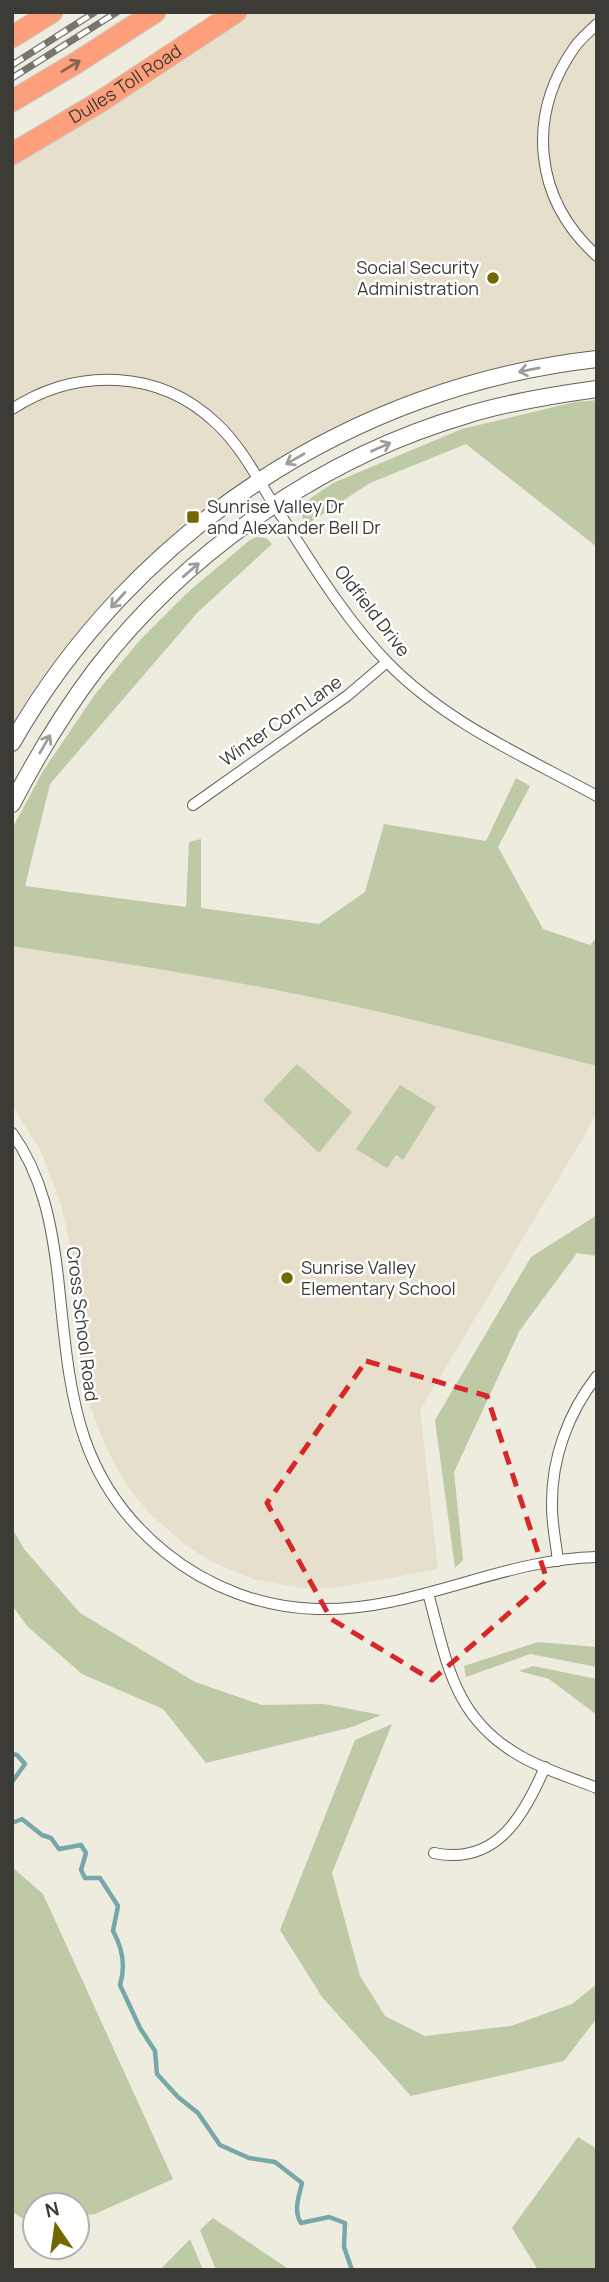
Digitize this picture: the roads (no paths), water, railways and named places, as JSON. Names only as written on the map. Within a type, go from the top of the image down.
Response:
[{"type":"highway","points":[[12,37],[52,12]]},
{"type":"highway","points":[[12,101],[155,12]]},
{"type":"highway","name":"Dulles Toll Road","points":[[12,154],[98,103],[236,12]]},
{"type":"main road","points":[[12,743],[58,670],[124,592],[180,540],[259,481],[358,424],[423,398],[507,374],[597,359]]},
{"type":"main road","points":[[12,804],[54,728],[96,668],[122,638],[187,573],[274,504],[353,460],[424,429],[497,407],[597,389]]},
{"type":"street","points":[[597,24],[575,47],[558,77],[547,105],[542,147],[547,179],[557,206],[572,231],[597,256]]},
{"type":"street","name":"Oldfield Drive","points":[[12,409],[48,389],[92,379],[116,378],[159,387],[180,396],[217,423],[232,439],[341,604],[387,662],[431,701],[474,731],[597,796]]},
{"type":"street","name":"Winter Corn Lane","points":[[193,805],[347,696],[387,662]]},
{"type":"street","name":"Cross School Road","points":[[12,1133],[33,1167],[51,1227],[68,1378],[78,1426],[96,1469],[114,1498],[133,1522],[162,1550],[200,1577],[257,1600],[291,1607],[345,1609],[428,1593],[498,1572],[597,1557]]},
{"type":"street","points":[[558,1561],[552,1507],[555,1468],[571,1418],[583,1393],[597,1376]]},
{"type":"street","points":[[428,1593],[449,1668],[463,1703],[491,1736],[524,1758],[597,1788]]},
{"type":"street","points":[[434,1853],[448,1856],[476,1853],[503,1836],[533,1795],[545,1767]]},
{"type":"waterway","points":[[12,1754],[17,1755],[25,1764],[12,1782]]},
{"type":"waterway","points":[[12,1823],[22,1819],[42,1835],[51,1838],[59,1849],[81,1845],[86,1853],[81,1870],[85,1878],[100,1878],[118,1906],[113,1931],[122,1958],[120,1985],[140,2028],[155,2051],[157,2074],[178,2097],[198,2113],[220,2145],[249,2158],[275,2162],[302,2183],[297,2208],[301,2223],[329,2217],[345,2223],[344,2247],[352,2270]]},
{"type":"railway","points":[[12,65],[95,12]]},
{"type":"railway","points":[[12,78],[117,12]]},
{"type":"place","name":"Social Security Administration","points":[[493,278]]},
{"type":"place","name":"Sunrise Valley Dr and Alexander Bell Dr","points":[[193,517]]},
{"type":"place","name":"Sunrise Valley Elementary School","points":[[287,1278]]}]
